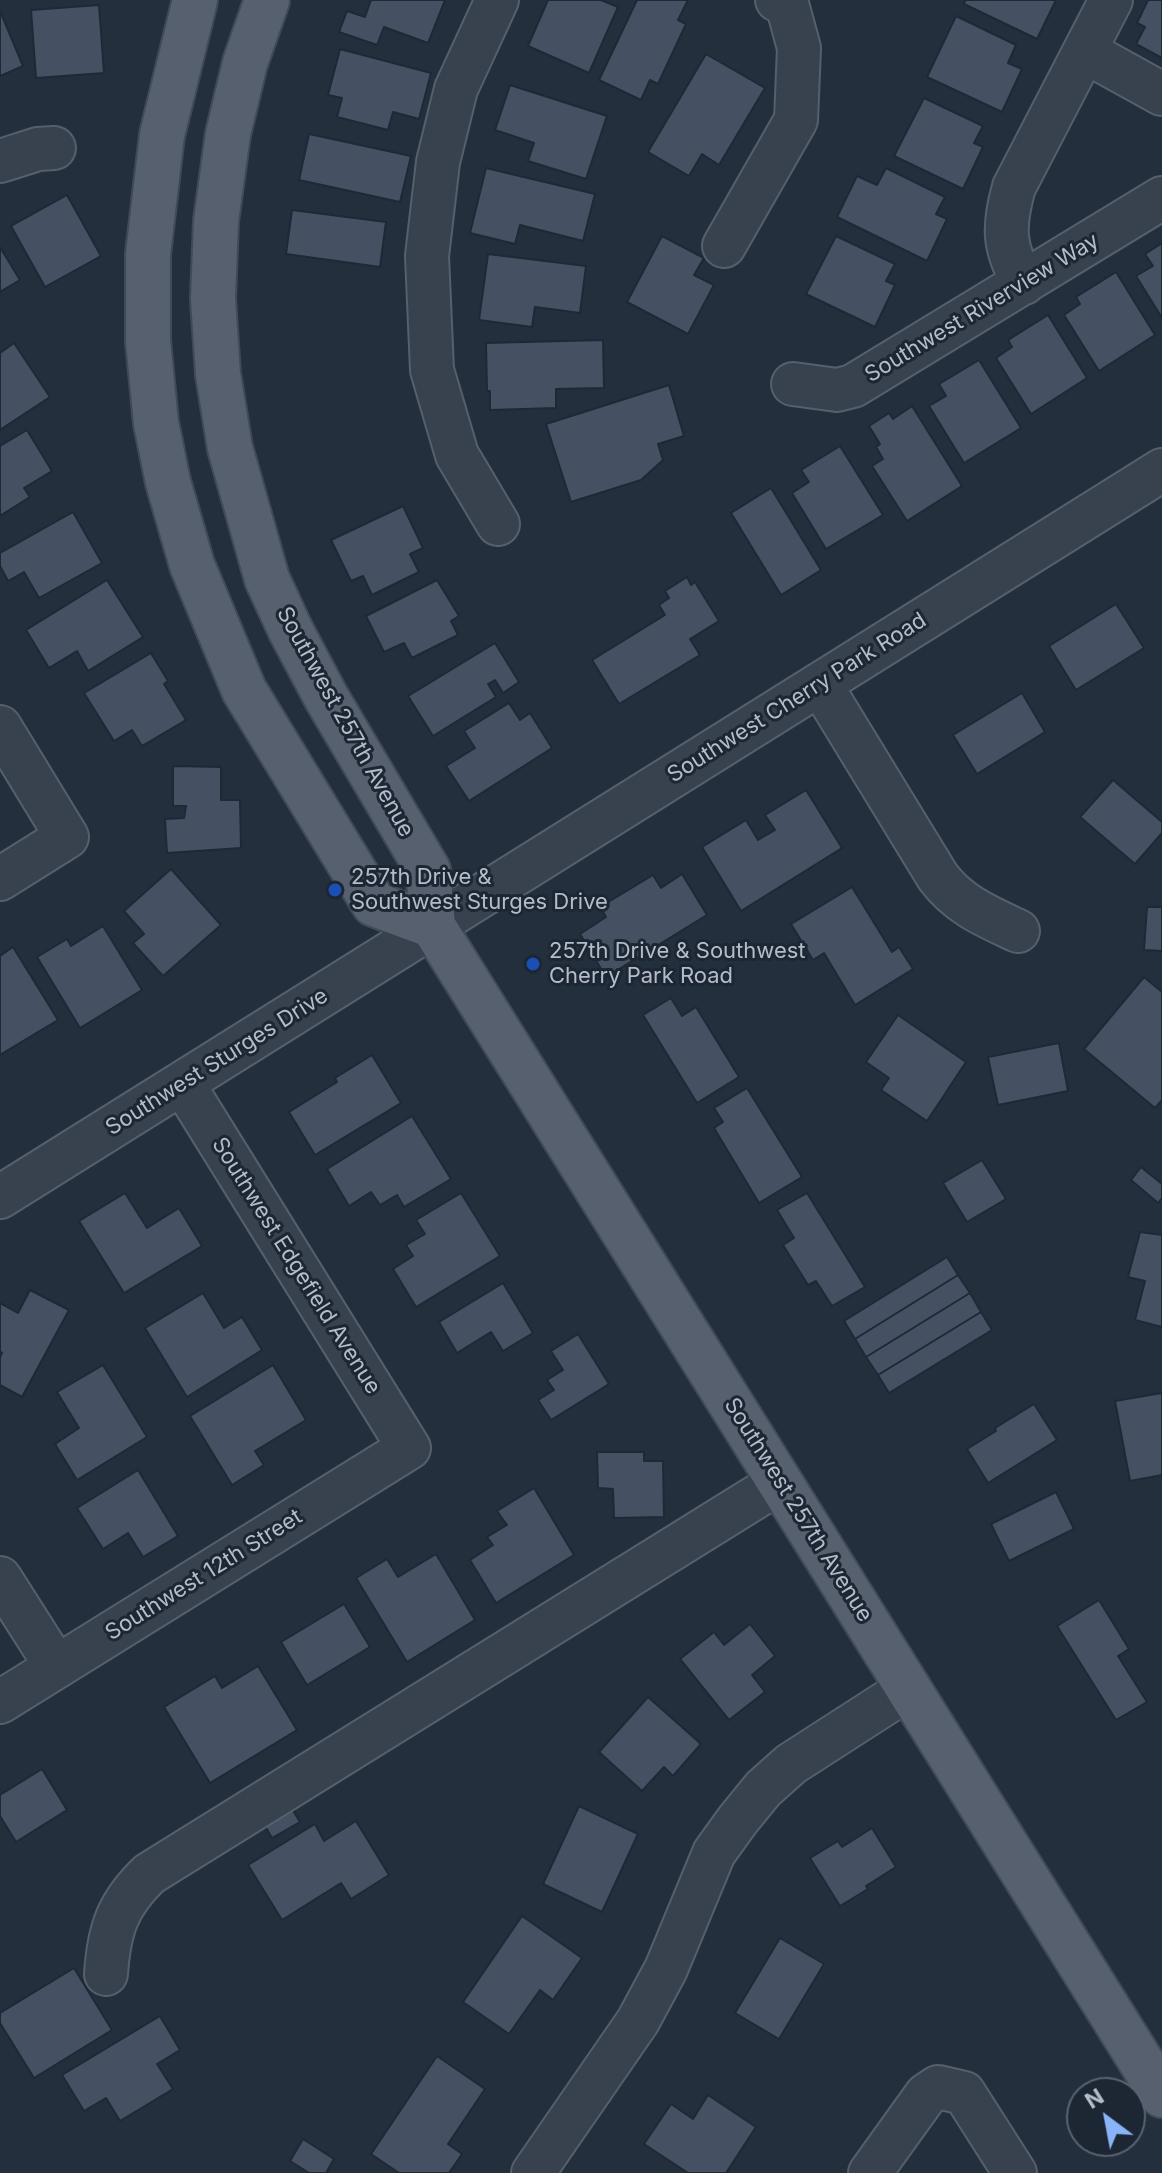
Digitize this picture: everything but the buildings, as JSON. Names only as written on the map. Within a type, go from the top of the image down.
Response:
[{"type":"main road","points":[[195,0],[162,135],[148,254],[148,341],[156,423],[168,482],[192,565],[216,627],[252,703],[374,904],[433,926]]},
{"type":"main road","name":"Southwest 257th Avenue","points":[[267,0],[245,63],[228,134],[216,221],[214,313],[218,374],[230,448],[267,579],[326,697],[428,870],[433,926],[1162,2095]]},
{"type":"street","points":[[497,0],[456,89],[438,162],[427,256],[432,370],[457,455],[498,524]]},
{"type":"street","points":[[1024,283],[1011,262],[1006,240],[1007,211],[1022,169],[1111,0]]},
{"type":"street","points":[[724,246],[796,120],[799,48],[782,2]]},
{"type":"street","points":[[1086,52],[1162,94]]},
{"type":"street","points":[[0,161],[38,149],[54,148]]},
{"type":"street","name":"Southwest Riverview Way","points":[[793,384],[837,390],[853,386],[1162,198]]},
{"type":"street","name":"Southwest Cherry Park Road","points":[[433,926],[1162,470]]},
{"type":"street","points":[[820,684],[951,894],[968,907],[1018,931]]},
{"type":"street","points":[[0,727],[67,837],[0,879]]},
{"type":"street","name":"Southwest Sturges Drive","points":[[0,1197],[433,926]]},
{"type":"street","name":"Southwest Edgefield Avenue","points":[[183,1084],[409,1448]]},
{"type":"street","name":"Southwest 12th Street","points":[[0,1702],[409,1448]]},
{"type":"street","points":[[106,1974],[115,1918],[130,1892],[149,1874],[780,1482]]},
{"type":"street","points":[[0,1578],[56,1666]]},
{"type":"street","points":[[533,2173],[638,2021],[666,1969],[714,1853],[737,1821],[763,1789],[791,1764],[909,1688]]},
{"type":"street","points":[[870,2173],[926,2095],[938,2087],[964,2093],[1015,2173]]},
{"type":"place","name":"257th Drive & Southwest Sturges Drive","points":[[335,890]]},
{"type":"place","name":"257th Drive & Southwest Cherry Park Road","points":[[533,964]]}]
